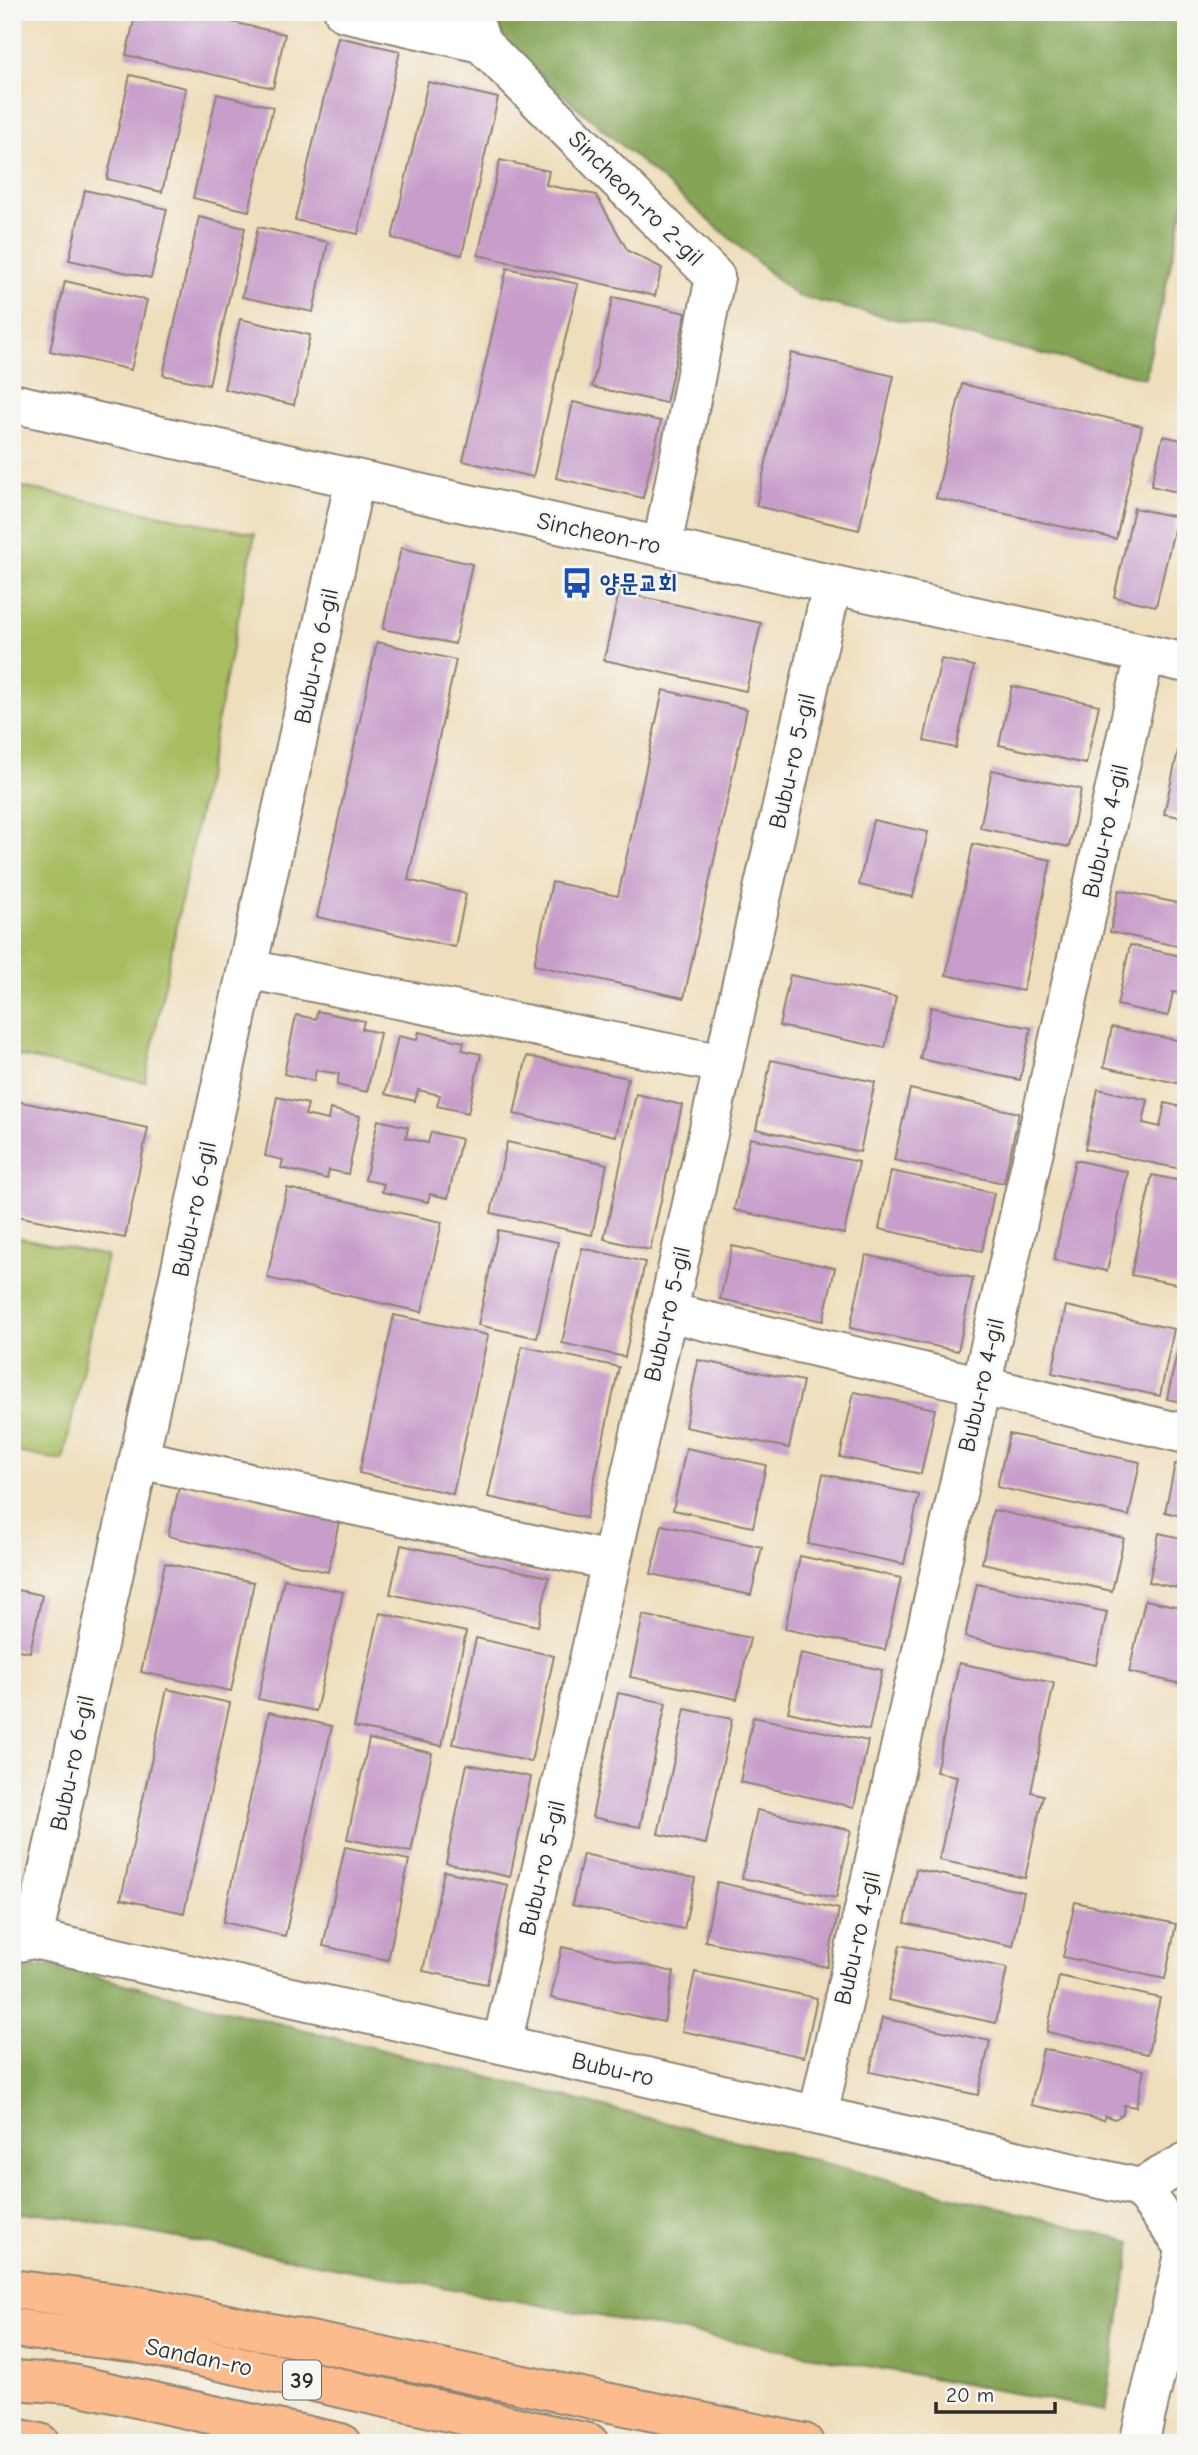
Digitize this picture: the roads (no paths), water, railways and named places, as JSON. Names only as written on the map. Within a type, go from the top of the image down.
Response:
[{"type":"main road","points":[[12,2290],[146,2306],[804,2443]]},
{"type":"main road","name":"Sandan-ro","points":[[12,2328],[137,2343],[589,2443]]},
{"type":"main road","name":"39","points":[[12,2380],[72,2384],[341,2443]]},
{"type":"main road","points":[[12,2437],[40,2443]]},
{"type":"street","name":"Sincheon-ro 2-gil","points":[[344,12],[476,27],[715,277],[662,547]]},
{"type":"street","name":"Sincheon-ro","points":[[12,403],[1186,663]]},
{"type":"street","name":"Bubu-ro 6-gil","points":[[23,1941],[139,1459],[355,479]]},
{"type":"street","name":"Bubu-ro 5-gil","points":[[502,2045],[832,584]]},
{"type":"street","name":"Bubu-ro 4-gil","points":[[818,2115],[1145,654]]},
{"type":"street","points":[[247,969],[723,1064]]},
{"type":"street","points":[[667,1312],[1186,1434]]},
{"type":"street","points":[[139,1459],[611,1561]]},
{"type":"street","name":"Bubu-ro","points":[[23,1941],[1140,2188]]},
{"type":"street","points":[[1139,2443],[1186,2247],[1140,2188],[1186,2162]]},
{"type":"place","name":"양문교회","points":[[577,583]]}]
